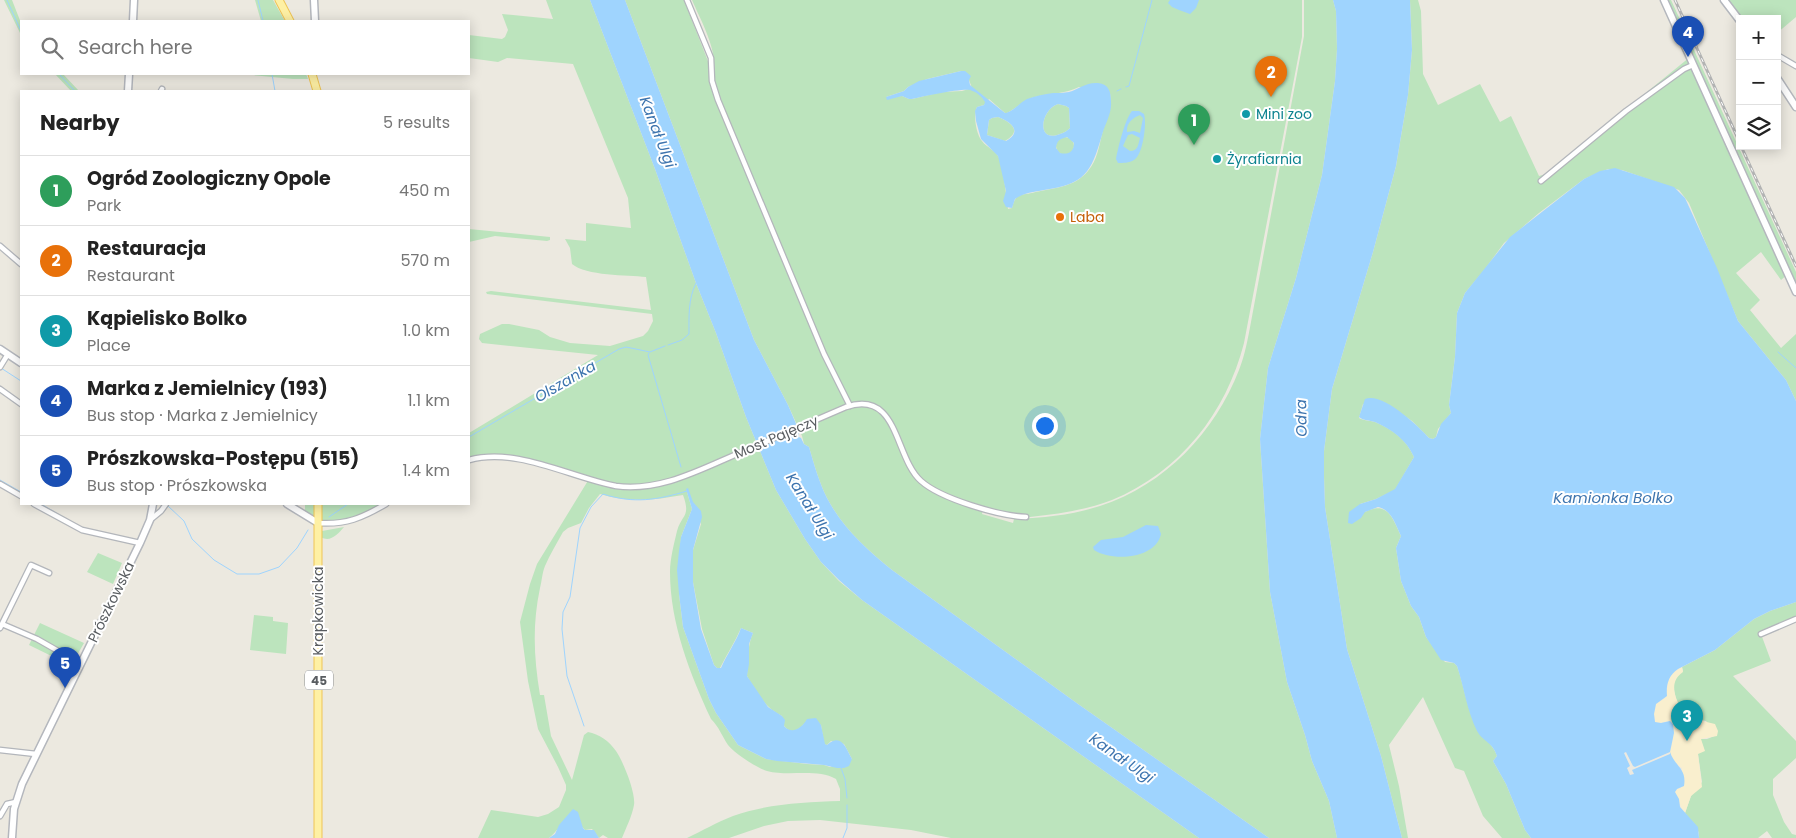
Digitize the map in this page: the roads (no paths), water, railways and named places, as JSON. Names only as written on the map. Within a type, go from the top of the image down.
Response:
[{"type":"main road","points":[[133,20],[134,0]]},
{"type":"main road","points":[[279,0],[289,20]]},
{"type":"main road","points":[[314,0],[315,20]]},
{"type":"main road","points":[[1664,0],[1796,292]]},
{"type":"main road","points":[[1724,0],[1736,16]]},
{"type":"main road","points":[[128,90],[129,75]]},
{"type":"main road","points":[[312,75],[317,90]]},
{"type":"main road","points":[[1781,84],[1796,107]]},
{"type":"main road","points":[[0,349],[20,362]]},
{"type":"main road","name":"Prószkowska","points":[[12,838],[16,802],[36,754],[140,544],[150,520],[153,505]]},
{"type":"main road","points":[[289,505],[318,523]]},
{"type":"main road","name":"Krapkowicka","points":[[318,505],[318,838]]},
{"type":"street","points":[[687,0],[711,58],[712,81],[718,100],[824,354],[848,406],[870,405],[885,414],[892,424],[910,466],[921,481],[933,490],[958,500],[1015,517],[1026,517]]},
{"type":"street","points":[[1781,58],[1796,66]]},
{"type":"street","points":[[1541,181],[1626,111],[1693,65]]},
{"type":"street","points":[[0,246],[20,263]]},
{"type":"street","points":[[0,366],[8,354]]},
{"type":"street","points":[[0,389],[20,403]]},
{"type":"street","name":"Most Pajęczy","points":[[470,460],[485,456],[509,457],[609,485],[633,488],[666,484],[848,406]]},
{"type":"street","points":[[0,484],[20,495]]},
{"type":"street","points":[[36,505],[82,530],[140,544]]},
{"type":"street","points":[[150,520],[166,505]]},
{"type":"street","points":[[318,523],[338,523],[357,519],[384,505]]},
{"type":"street","points":[[49,572],[31,565],[1,626],[37,639],[80,664]]},
{"type":"street","points":[[1761,634],[1796,619]]},
{"type":"street","points":[[0,750],[36,754]]},
{"type":"street","points":[[0,816],[7,804],[16,802]]},
{"type":"water","name":"Kanał Ulgi","points":[[590,0],[625,0],[754,340],[788,405],[800,433],[798,434],[799,437],[809,447],[827,498],[840,519],[864,546],[892,570],[1269,838],[1199,838],[862,600],[821,562],[776,490],[746,417],[655,169]]},
{"type":"water","points":[[1170,0],[1199,0],[1196,8],[1190,14],[1172,7],[1168,3]]},
{"type":"water","name":"Odra","points":[[1333,0],[1410,0],[1412,50],[1408,95],[1396,166],[1373,252],[1332,389],[1324,451],[1325,507],[1347,649],[1381,756],[1402,838],[1337,838],[1329,801],[1312,761],[1287,682],[1270,592],[1260,439],[1268,368],[1296,278],[1322,175],[1335,81],[1337,49],[1336,11]]},
{"type":"water","points":[[965,71],[971,76],[969,80],[970,85],[1005,113],[1030,98],[1050,93],[1069,92],[1086,85],[1098,83],[1105,85],[1109,89],[1111,106],[1090,168],[1077,180],[1069,184],[1022,195],[1015,199],[1012,208],[1006,207],[1003,201],[1006,191],[998,156],[981,139],[976,121],[975,111],[977,107],[984,105],[984,100],[975,92],[966,90],[912,99],[902,96],[887,100],[886,97],[904,91],[919,81]],"holes":[[[1058,104],[1069,108],[1070,128],[1063,133],[1052,136],[1044,130],[1044,119],[1052,107]],[[998,117],[1007,121],[1013,127],[1014,134],[1006,141],[987,135],[989,120]],[[1067,137],[1074,143],[1073,149],[1066,154],[1060,153],[1056,148],[1059,140]]]},
{"type":"water","points":[[1132,111],[1139,111],[1144,114],[1145,131],[1142,146],[1134,160],[1118,163],[1116,159],[1118,148]],"holes":[[[1140,115],[1143,118],[1140,133],[1134,131],[1127,132],[1127,126],[1130,122]],[[1132,134],[1140,138],[1136,149],[1130,151],[1123,146],[1128,135]]]},
{"type":"water","name":"Kamionka Bolko","points":[[1615,168],[1674,187],[1685,198],[1717,268],[1738,321],[1786,380],[1796,401],[1796,602],[1754,619],[1715,650],[1678,669],[1668,681],[1667,696],[1656,704],[1655,722],[1670,721],[1673,724],[1674,733],[1670,752],[1684,775],[1684,786],[1675,792],[1679,799],[1680,807],[1698,827],[1699,838],[1531,838],[1525,830],[1506,784],[1493,761],[1497,756],[1495,751],[1477,731],[1468,707],[1457,666],[1454,663],[1441,660],[1426,637],[1419,617],[1411,606],[1401,581],[1396,548],[1401,536],[1390,514],[1378,507],[1365,512],[1361,518],[1352,524],[1348,523],[1349,512],[1360,504],[1376,499],[1395,489],[1414,457],[1403,440],[1393,432],[1375,422],[1359,417],[1365,399],[1381,400],[1400,411],[1429,438],[1433,439],[1436,437],[1441,424],[1451,413],[1449,405],[1455,357],[1457,313],[1465,293],[1510,237],[1584,179],[1600,171]]},
{"type":"water","points":[[688,488],[693,502],[701,511],[702,517],[693,550],[693,582],[701,629],[714,665],[717,668],[721,668],[741,628],[753,633],[749,644],[747,676],[768,707],[782,716],[785,720],[784,726],[790,730],[800,728],[807,719],[816,718],[821,725],[825,744],[827,745],[836,740],[843,743],[852,759],[849,766],[837,768],[766,759],[738,745],[716,713],[709,699],[683,627],[677,570],[681,537],[692,509],[686,489]]},
{"type":"water","points":[[1146,525],[1158,526],[1161,534],[1151,549],[1132,556],[1122,557],[1102,554],[1094,550],[1093,547],[1101,540],[1123,537]]},
{"type":"water","points":[[573,809],[578,812],[583,828],[585,830],[594,830],[599,838],[549,838],[555,834],[559,825]]},
{"type":"waterway","points":[[7,0],[20,29]]},
{"type":"waterway","points":[[258,0],[263,20]]},
{"type":"waterway","points":[[1126,87],[1129,86],[1152,0]]},
{"type":"waterway","points":[[60,75],[74,90]]},
{"type":"waterway","points":[[272,75],[275,90]]},
{"type":"waterway","points":[[1117,91],[1121,89]]},
{"type":"waterway","name":"Olszanka","points":[[668,345],[682,340],[689,334],[690,302],[696,283]]},
{"type":"waterway","name":"Olszanka","points":[[470,436],[619,349],[626,347],[650,352],[665,346]]},
{"type":"waterway","points":[[1778,352],[1796,368]]},
{"type":"waterway","points":[[649,353],[648,355],[681,467]]},
{"type":"waterway","name":"Olszanka","points":[[1,368],[20,380]]},
{"type":"waterway","points":[[0,480],[20,491]]},
{"type":"waterway","points":[[584,726],[567,676],[562,629],[563,612],[570,597],[580,528],[591,507],[603,494],[625,499],[645,500],[687,491]]},
{"type":"waterway","points":[[43,505],[75,524]]},
{"type":"waterway","name":"Olszanka","points":[[329,517],[347,505]]},
{"type":"waterway","name":"Olszanka","points":[[168,506],[184,521],[192,539],[214,560],[237,574],[259,574],[279,567],[297,548],[308,530]]},
{"type":"waterway","points":[[841,768],[845,779],[847,798]]},
{"type":"waterway","points":[[843,838],[847,828],[847,805]]},
{"type":"railway","points":[[1675,0],[1736,134]]},
{"type":"railway","points":[[1743,150],[1796,266]]},
{"type":"place","name":"Marka z Jemielnicy (193)","points":[[1688,57]]},
{"type":"place","name":"Restauracja","points":[[1271,97]]},
{"type":"place","name":"Mini zoo","points":[[1246,114]]},
{"type":"place","name":"Ogród Zoologiczny Opole","points":[[1194,145]]},
{"type":"place","name":"Żyrafiarnia","points":[[1217,159]]},
{"type":"place","name":"Laba","points":[[1060,217]]},
{"type":"place","name":"Prószkowska-Postępu (515)","points":[[65,688]]},
{"type":"place","name":"Kąpielisko Bolko","points":[[1687,741]]}]
